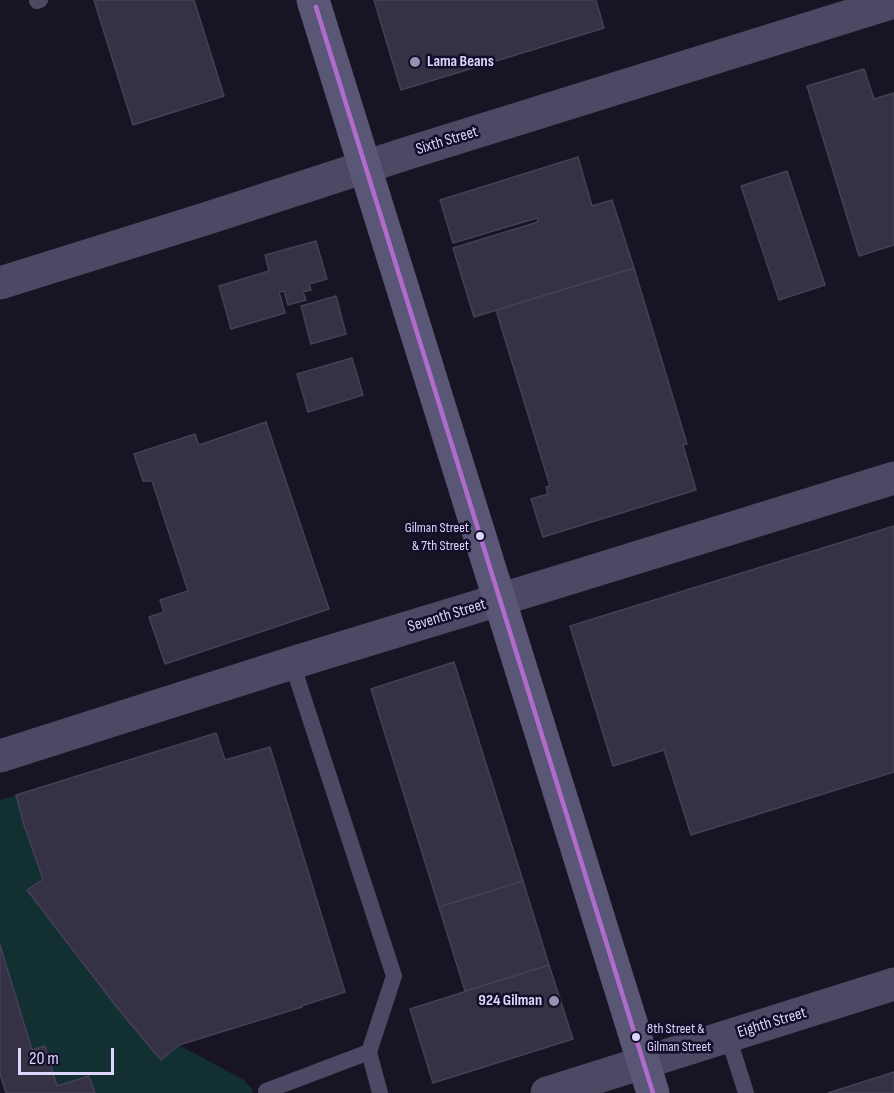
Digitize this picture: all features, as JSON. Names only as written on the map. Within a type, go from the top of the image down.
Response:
[{"type":"main road","points":[[313,0],[649,1078]]},
{"type":"street","name":"Sixth Street","points":[[0,283],[894,2]]},
{"type":"street","name":"Seventh Street","points":[[0,756],[292,663],[894,478]]},
{"type":"street","name":"Eighth Street","points":[[546,1093],[649,1078],[728,1036],[894,984]]},
{"type":"lane","points":[[292,663],[394,976],[369,1052],[380,1093]]},
{"type":"lane","points":[[728,1036],[746,1093]]},
{"type":"lane","points":[[266,1091],[369,1052]]},
{"type":"green space","points":[[16,795],[43,879],[27,890],[105,991],[179,1045],[244,1080],[253,1093],[95,1093],[89,1076],[57,1086],[32,1050],[0,945],[0,800]]},
{"type":"building","points":[[94,0],[194,0],[224,96],[133,125]]},
{"type":"building","points":[[374,0],[596,0],[604,28],[401,90]]},
{"type":"building","points":[[864,69],[874,99],[894,93],[894,245],[859,256],[807,86]]},
{"type":"building","points":[[578,157],[592,206],[612,200],[634,268],[474,317],[453,248],[538,222],[537,218],[453,243],[440,200]]},
{"type":"building","points":[[787,171],[825,285],[779,300],[741,186]]},
{"type":"building","points":[[316,241],[327,279],[309,284],[311,290],[303,292],[306,300],[288,305],[284,291],[279,292],[285,313],[231,329],[219,286],[269,271],[265,255]]},
{"type":"building","points":[[634,268],[687,444],[683,445],[696,490],[543,537],[531,499],[548,494],[546,487],[550,486],[496,310]]},
{"type":"building","points":[[336,296],[346,334],[311,344],[301,306]]},
{"type":"building","points":[[352,358],[363,395],[308,412],[297,374]]},
{"type":"building","points":[[266,422],[329,609],[165,664],[149,617],[164,612],[160,600],[188,591],[152,481],[143,481],[134,454],[195,434],[199,445]]},
{"type":"building","points":[[894,526],[894,772],[691,835],[664,750],[613,766],[570,626]]},
{"type":"building","points":[[454,662],[523,881],[439,907],[371,689]]},
{"type":"building","points":[[216,733],[225,760],[270,747],[345,992],[179,1045],[161,1060],[119,1010],[27,890],[43,879],[16,795]]},
{"type":"building","points":[[523,881],[549,965],[465,991],[439,907]]},
{"type":"building","points":[[0,945],[32,1050],[45,1046],[57,1086],[89,1076],[95,1093],[6,1093],[0,1074]]},
{"type":"building","points":[[549,965],[573,1039],[433,1083],[410,1009]]},
{"type":"building","points":[[894,1072],[894,1093],[828,1093]]},
{"type":"transit line","points":[[316,7],[653,1093]]},
{"type":"place","name":"Lama Beans","points":[[415,62]]},
{"type":"place","name":"Gilman Street & 7th Street","points":[[480,536]]},
{"type":"place","name":"924 Gilman","points":[[554,1001]]},
{"type":"place","name":"8th Street & Gilman Street","points":[[636,1037]]}]
